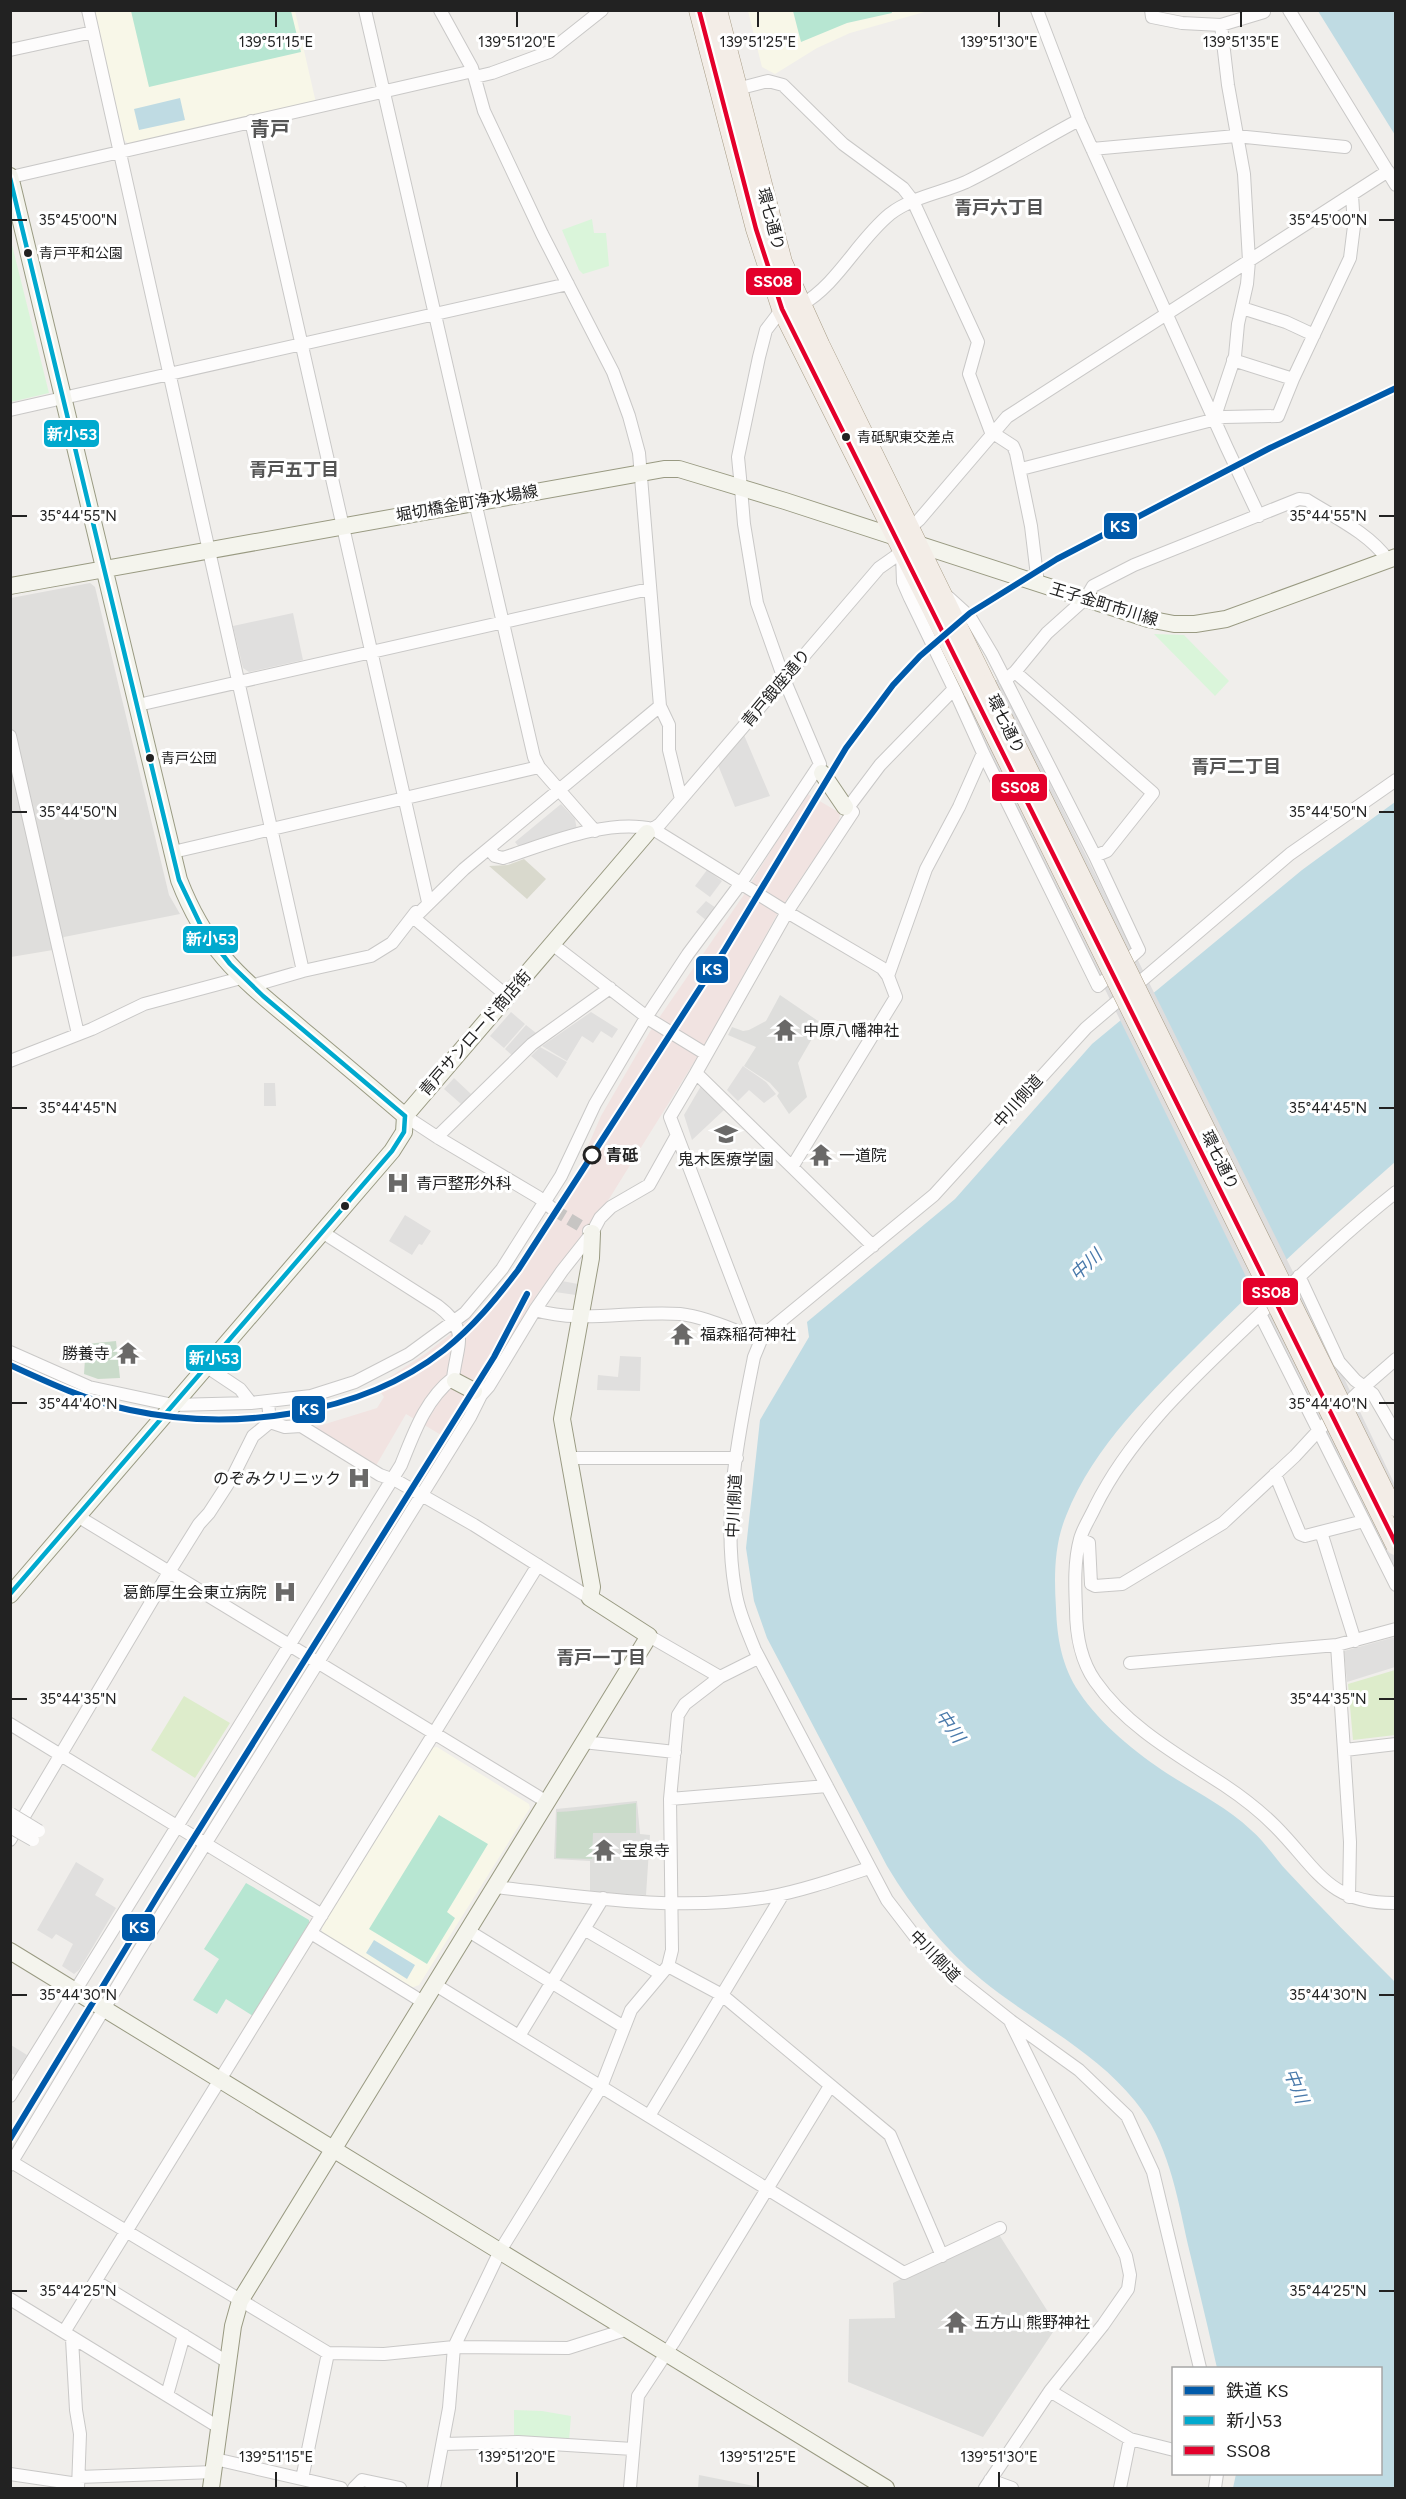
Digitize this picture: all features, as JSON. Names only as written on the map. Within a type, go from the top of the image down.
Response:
[{"type":"main road","name":"環七通り","points":[[699,10],[756,229],[791,307],[906,540],[987,684],[1395,1545]]},
{"type":"main road","name":"環七通り","points":[[717,10],[782,262],[791,307]]},
{"type":"main road","name":"環七通り","points":[[906,540],[940,589],[1395,1515]]},
{"type":"street","points":[[88,10],[273,828],[303,971]]},
{"type":"street","points":[[365,10],[534,757],[539,767],[595,831]]},
{"type":"street","points":[[440,10],[474,74],[484,111],[613,372],[638,444],[660,706],[669,725],[669,750],[681,799]]},
{"type":"street","points":[[550,1206],[405,1116],[246,982],[210,941],[189,906],[179,880],[11,181],[119,152],[383,91],[474,74],[492,73],[549,52],[602,10]]},
{"type":"street","points":[[1037,10],[1079,120],[1260,516]]},
{"type":"street","points":[[1151,10],[1152,16],[1182,23],[1221,25],[1264,12]]},
{"type":"street","points":[[1289,10],[1395,185]]},
{"type":"street","points":[[1214,419],[1233,360],[1248,284],[1249,261],[1244,174],[1236,136],[1221,25]]},
{"type":"street","points":[[10,50],[93,32]]},
{"type":"street","points":[[737,88],[768,81],[783,85],[843,144],[903,188],[913,201],[966,311],[978,342],[969,374],[992,434],[1012,446],[1021,469],[1038,584]]},
{"type":"street","points":[[761,1340],[751,1329],[670,1117],[787,912],[853,812],[846,808],[820,771],[820,761],[784,679],[758,603],[744,524],[738,457],[766,330],[791,307],[818,295],[862,242],[891,214],[913,201],[966,182],[1079,120]]},
{"type":"street","points":[[251,121],[427,897]]},
{"type":"street","points":[[1092,149],[1236,136],[1346,147]]},
{"type":"street","name":"青戸銀座通り","points":[[650,831],[681,799],[906,540],[1007,417],[1388,171]]},
{"type":"street","points":[[1021,469],[1214,419],[1278,416],[1350,258],[1354,226],[1352,195]]},
{"type":"street","points":[[10,410],[568,284]]},
{"type":"street","points":[[1242,308],[1286,322],[1314,335]]},
{"type":"street","points":[[1233,360],[1293,379]]},
{"type":"street","name":"堀切橋金町浄水場線","points":[[10,586],[641,473],[680,469],[906,540]]},
{"type":"street","points":[[846,808],[880,765],[987,684],[1086,598],[1093,586],[1134,565],[1299,500],[1307,500],[1379,546],[1392,558]]},
{"type":"street","name":"王子金町市川線","points":[[906,540],[1038,584],[1165,622],[1211,623],[1266,606],[1392,558]]},
{"type":"street","points":[[138,705],[649,589]]},
{"type":"street","points":[[888,976],[926,869],[959,807],[982,753],[987,684]]},
{"type":"street","points":[[987,684],[1153,793],[1107,851],[1095,856]]},
{"type":"street","points":[[982,753],[1098,986],[1139,950],[1095,856],[987,684]]},
{"type":"street","points":[[10,1061],[144,1004],[371,956],[392,943],[414,918],[427,897],[489,849],[660,706]]},
{"type":"street","points":[[10,736],[78,1034]]},
{"type":"street","points":[[173,852],[539,767]]},
{"type":"street","points":[[10,1352],[89,1387],[173,1405],[268,1402],[311,1396],[355,1382],[402,1359],[465,1313],[550,1206],[561,1176],[595,1104],[647,1016],[688,954],[820,771]]},
{"type":"street","name":"中川側道","points":[[1200,2367],[1161,2200],[1141,2141],[1127,2116],[1109,2097],[1079,2070],[954,1976],[929,1952],[887,1900],[758,1658],[739,1607],[735,1588],[731,1550],[731,1505],[752,1370],[761,1340],[779,1322],[934,1195],[1086,1028],[1290,854],[1395,780]]},
{"type":"street","points":[[489,849],[495,856],[503,858],[595,831],[630,825],[650,831],[882,968],[888,976],[896,998],[792,1167]]},
{"type":"street","name":"青戸サンロード商店街","points":[[10,1595],[392,1151],[404,1132],[405,1116],[650,831]]},
{"type":"street","points":[[414,918],[507,996]]},
{"type":"street","points":[[552,944],[647,1016],[706,1054]]},
{"type":"street","points":[[437,1137],[532,1044],[610,988]]},
{"type":"street","points":[[696,1073],[873,1246]]},
{"type":"street","points":[[628,2330],[568,2348],[454,2347],[384,2354],[328,2353],[11,2163],[470,1417],[477,1393],[489,1386],[535,1310],[600,1218],[610,1207],[649,1185],[677,1135]]},
{"type":"street","points":[[1395,1192],[1299,1276],[1205,1366],[1143,1433],[1104,1488],[1080,1539],[1075,1584],[1076,1618],[1082,1653],[1095,1681],[1122,1711],[1172,1753],[1254,1807],[1276,1827],[1325,1882],[1348,1897],[1368,1902],[1395,1903]]},
{"type":"street","points":[[10,2096],[392,1480],[401,1465],[420,1419],[439,1389],[454,1379],[460,1333],[454,1321],[438,1306],[322,1232]]},
{"type":"street","points":[[590,1598],[592,1587],[562,1414],[581,1317],[591,1232]]},
{"type":"street","points":[[1299,1276],[1339,1362],[1355,1380],[1373,1394],[1395,1434]]},
{"type":"street","points":[[535,1310],[581,1317],[680,1314],[705,1320],[761,1340]]},
{"type":"street","points":[[1260,1314],[1395,1585]]},
{"type":"street","points":[[1080,1539],[1089,1543],[1091,1584],[1095,1586],[1122,1584],[1223,1523],[1395,1359]]},
{"type":"street","points":[[207,1367],[240,1389],[251,1403]]},
{"type":"street","points":[[454,1379],[477,1393]]},
{"type":"street","points":[[268,1402],[270,1422]]},
{"type":"street","points":[[270,1422],[285,1427],[301,1426],[380,1475],[422,1495],[649,1636],[720,1677]]},
{"type":"street","points":[[10,1840],[199,1524],[209,1513],[233,1476],[253,1436],[270,1422]]},
{"type":"street","points":[[568,1458],[737,1458]]},
{"type":"street","points":[[1275,1474],[1300,1534],[1305,1536],[1364,1521]]},
{"type":"street","points":[[79,1517],[547,1802]]},
{"type":"street","points":[[1321,1532],[1355,1641]]},
{"type":"street","points":[[78,2483],[80,2434],[68,2336],[96,2282],[126,2232],[538,1565]]},
{"type":"street","points":[[1130,1663],[1337,1645],[1395,1629]]},
{"type":"street","points":[[214,2473],[233,2326],[240,2301],[649,1636]]},
{"type":"street","points":[[1337,1645],[1350,1842],[1348,1897]]},
{"type":"street","points":[[434,2488],[443,2444],[454,2347],[500,2252],[602,2087],[631,2010],[664,1970],[672,1950],[670,1799],[678,1715],[685,1704],[720,1677],[758,1658]]},
{"type":"street","points":[[10,1724],[322,1915]]},
{"type":"street","points":[[583,1742],[675,1752]]},
{"type":"street","points":[[1345,1750],[1395,1744]]},
{"type":"street","points":[[670,1799],[826,1786]]},
{"type":"street","points":[[11,1821],[32,1836]]},
{"type":"street","points":[[495,1887],[671,1904],[726,1902],[783,1894],[869,1868]]},
{"type":"street","points":[[649,2116],[783,1894]]},
{"type":"street","points":[[519,2036],[603,1898]]},
{"type":"street","points":[[584,1929],[664,1970],[722,1995],[890,2135],[942,2256]]},
{"type":"street","points":[[467,1930],[624,2027]]},
{"type":"street","points":[[311,1933],[423,2002]]},
{"type":"street","points":[[13,1958],[105,2008],[886,2488]]},
{"type":"street","points":[[434,1984],[904,2273],[1000,2228]]},
{"type":"street","points":[[1011,2021],[1126,2256],[1130,2275],[1128,2289],[1050,2391],[988,2484],[1012,2488]]},
{"type":"street","points":[[630,2488],[638,2396],[768,2190],[830,2086]]},
{"type":"street","points":[[96,2282],[229,2363]]},
{"type":"street","points":[[10,2299],[220,2428]]},
{"type":"street","points":[[167,2396],[184,2335]]},
{"type":"street","points":[[305,2483],[328,2353]]},
{"type":"street","points":[[1050,2391],[1130,2439],[1172,2450]]},
{"type":"street","points":[[1120,2488],[1130,2439]]},
{"type":"street","points":[[443,2444],[518,2442],[633,2449]]},
{"type":"street","points":[[10,2474],[78,2483],[214,2473],[341,2488]]},
{"type":"street","points":[[354,2488],[362,2480],[400,2488]]},
{"type":"shaded area","points":[[93,11],[295,11],[316,103],[130,145],[123,139]]},
{"type":"shaded area","points":[[748,11],[928,11],[850,33],[817,48],[775,74],[762,67]]},
{"type":"shaded area","points":[[90,583],[95,587],[169,895],[180,914],[64,937],[53,950],[11,957],[11,598]]},
{"type":"shaded area","points":[[293,613],[303,660],[249,672],[243,668],[233,626]]},
{"type":"shaded area","points":[[744,735],[770,796],[735,807],[718,765]]},
{"type":"shaded area","points":[[806,793],[840,813],[839,822],[779,911],[706,1043],[609,1199],[538,1293],[446,1438],[406,1414],[374,1469],[309,1429],[377,1408],[384,1397],[376,1386],[428,1352],[483,1308],[514,1275],[571,1185],[601,1116],[652,1028],[743,896]]},
{"type":"shaded area","points":[[561,804],[575,819],[577,830],[519,847],[515,842]]},
{"type":"shaded area","points":[[524,859],[546,879],[527,899],[489,866],[508,865]]},
{"type":"shaded area","points":[[707,870],[722,881],[710,897],[695,886]]},
{"type":"shaded area","points":[[706,901],[716,908],[707,921],[696,912]]},
{"type":"shaded area","points":[[780,995],[821,1023],[798,1063],[807,1097],[789,1114],[777,1096],[779,1093],[770,1083],[744,1066],[756,1047],[728,1035],[732,1027],[743,1031],[749,1030],[766,1021]]},
{"type":"shaded area","points":[[511,1012],[525,1024],[504,1048],[490,1036]]},
{"type":"shaded area","points":[[591,1012],[618,1029],[612,1038],[601,1031],[593,1043],[582,1036],[567,1061],[542,1046]]},
{"type":"shaded area","points":[[526,1025],[536,1033],[513,1056],[505,1049]]},
{"type":"shaded area","points":[[540,1047],[567,1062],[557,1078],[531,1056]]},
{"type":"shaded area","points":[[743,1066],[766,1082],[776,1094],[764,1103],[749,1090],[738,1101],[727,1090]]},
{"type":"shaded area","points":[[454,1078],[471,1094],[461,1104],[444,1089]]},
{"type":"shaded area","points":[[264,1083],[275,1083],[276,1106],[264,1106]]},
{"type":"shaded area","points":[[701,1086],[724,1110],[692,1140],[684,1115]]},
{"type":"shaded area","points":[[405,1215],[431,1231],[412,1255],[389,1241]]},
{"type":"shaded area","points":[[562,1281],[578,1284],[576,1295],[555,1292]]},
{"type":"shaded area","points":[[620,1356],[641,1357],[640,1391],[597,1390],[598,1375],[618,1377]]},
{"type":"shaded area","points":[[1395,1637],[1395,1667],[1347,1682],[1344,1651]]},
{"type":"shaded area","points":[[437,1747],[529,1804],[530,1808],[419,1985],[411,1988],[322,1934],[322,1927],[430,1748]]},
{"type":"shaded area","points":[[637,1801],[640,1834],[650,1835],[646,1895],[590,1893],[590,1861],[554,1859],[556,1809]]},
{"type":"shaded area","points":[[76,1862],[104,1879],[95,1895],[116,1908],[79,1970],[74,1974],[62,1966],[73,1944],[56,1934],[52,1939],[37,1930]]},
{"type":"shaded area","points":[[11,2045],[27,2055],[15,2075],[11,2073]]},
{"type":"shaded area","points":[[998,2233],[1057,2326],[983,2437],[848,2382],[849,2319],[895,2318],[893,2283]]},
{"type":"shaded area","points":[[699,2475],[764,2488],[698,2488]]},
{"type":"green space","points":[[891,10],[892,13],[847,23],[801,42],[793,11]]},
{"type":"green space","points":[[131,11],[291,11],[301,52],[149,87]]},
{"type":"green space","points":[[592,219],[594,233],[606,233],[609,266],[583,274],[579,270],[562,230]]},
{"type":"green space","name":"青戸平和公園","points":[[10,237],[49,393],[11,402],[10,402]]},
{"type":"green space","points":[[1154,634],[1184,635],[1229,681],[1215,696]]},
{"type":"green space","points":[[116,1341],[120,1378],[98,1379],[84,1374],[86,1344]]},
{"type":"green space","points":[[1395,1670],[1395,1735],[1353,1740],[1348,1684]]},
{"type":"green space","points":[[184,1696],[230,1723],[195,1778],[151,1750]]},
{"type":"green space","points":[[636,1803],[636,1833],[593,1833],[592,1859],[556,1858],[557,1812]]},
{"type":"green space","points":[[439,1815],[488,1844],[447,1912],[455,1918],[427,1964],[369,1929]]},
{"type":"green space","points":[[246,1883],[309,1920],[309,1923],[253,2016],[226,1999],[217,2014],[193,2000],[219,1959],[204,1949]]},
{"type":"green space","points":[[514,2410],[542,2411],[571,2416],[569,2441],[514,2438]]},
{"type":"water","points":[[1318,11],[1395,11],[1395,135]]},
{"type":"water","points":[[180,98],[185,120],[139,130],[134,109]]},
{"type":"water","name":"中川","points":[[1395,802],[1395,1162],[1251,1293],[1165,1378],[1108,1442],[1078,1490],[1066,1516],[1059,1538],[1055,1585],[1059,1641],[1068,1673],[1079,1692],[1098,1716],[1144,1757],[1222,1807],[1251,1830],[1287,1871],[1395,1982],[1395,2488],[1233,2488],[1236,2475],[1382,2475],[1382,2367],[1217,2367],[1175,2188],[1156,2133],[1135,2101],[1119,2083],[1082,2051],[1001,1995],[968,1968],[954,1955],[907,1897],[887,1866],[767,1638],[754,1601],[746,1548],[760,1420],[809,1337],[807,1322],[955,1199],[1092,1044],[1302,870]]},
{"type":"water","points":[[374,1940],[415,1965],[407,1979],[366,1953]]},
{"type":"pier","points":[[998,679],[1300,1286],[1395,1485],[1395,1573],[1287,1354],[1284,1355],[962,698]]},
{"type":"tunnel","points":[[554,1210],[589,1231]]},
{"type":"rail line","name":"KS","points":[[10,1365],[84,1397],[130,1410],[210,1419],[252,1418],[294,1413],[335,1404],[374,1390],[411,1372],[444,1350],[484,1312],[518,1270],[724,951],[846,748],[893,685],[920,656],[970,613],[1057,559],[1270,448],[1396,388]]},
{"type":"rail line","name":"KS","points":[[10,2139],[160,1892],[494,1357],[527,1294]]},
{"type":"transit line","name":"SS08","points":[[699,10],[756,229],[782,309],[1396,1544]]},
{"type":"transit line","name":"新小53","points":[[10,178],[179,880],[202,928],[230,964],[263,996],[405,1116]]},
{"type":"transit line","name":"新小53","points":[[10,1594],[392,1151],[404,1132],[405,1116]]},
{"type":"place","name":"青戸平和公園","points":[[28,253]]},
{"type":"place","name":"青砥駅東交差点","points":[[846,437]]},
{"type":"place","name":"青戸公団","points":[[150,758]]},
{"type":"place","name":"中原八幡神社","points":[[785,1030]]},
{"type":"place","name":"鬼木医療学園","points":[[726,1134]]},
{"type":"place","name":"青砥","points":[[592,1155]]},
{"type":"place","name":"一道院","points":[[821,1155]]},
{"type":"place","name":"青戸整形外科","points":[[398,1183]]},
{"type":"place","name":"福森稲荷神社","points":[[682,1334]]},
{"type":"place","name":"勝養寺","points":[[128,1353]]},
{"type":"place","name":"のぞみクリニック","points":[[359,1478]]},
{"type":"place","name":"葛飾厚生会東立病院","points":[[285,1592]]},
{"type":"place","name":"宝泉寺","points":[[604,1850]]},
{"type":"place","name":"五方山 熊野神社","points":[[956,2322]]},
{"type":"district","name":"青戸","points":[[270,129]]},
{"type":"district","name":"青戸六丁目","points":[[999,208]]},
{"type":"district","name":"青戸五丁目","points":[[294,470]]},
{"type":"district","name":"青戸二丁目","points":[[1236,767]]},
{"type":"district","name":"青戸一丁目","points":[[601,1658]]}]
